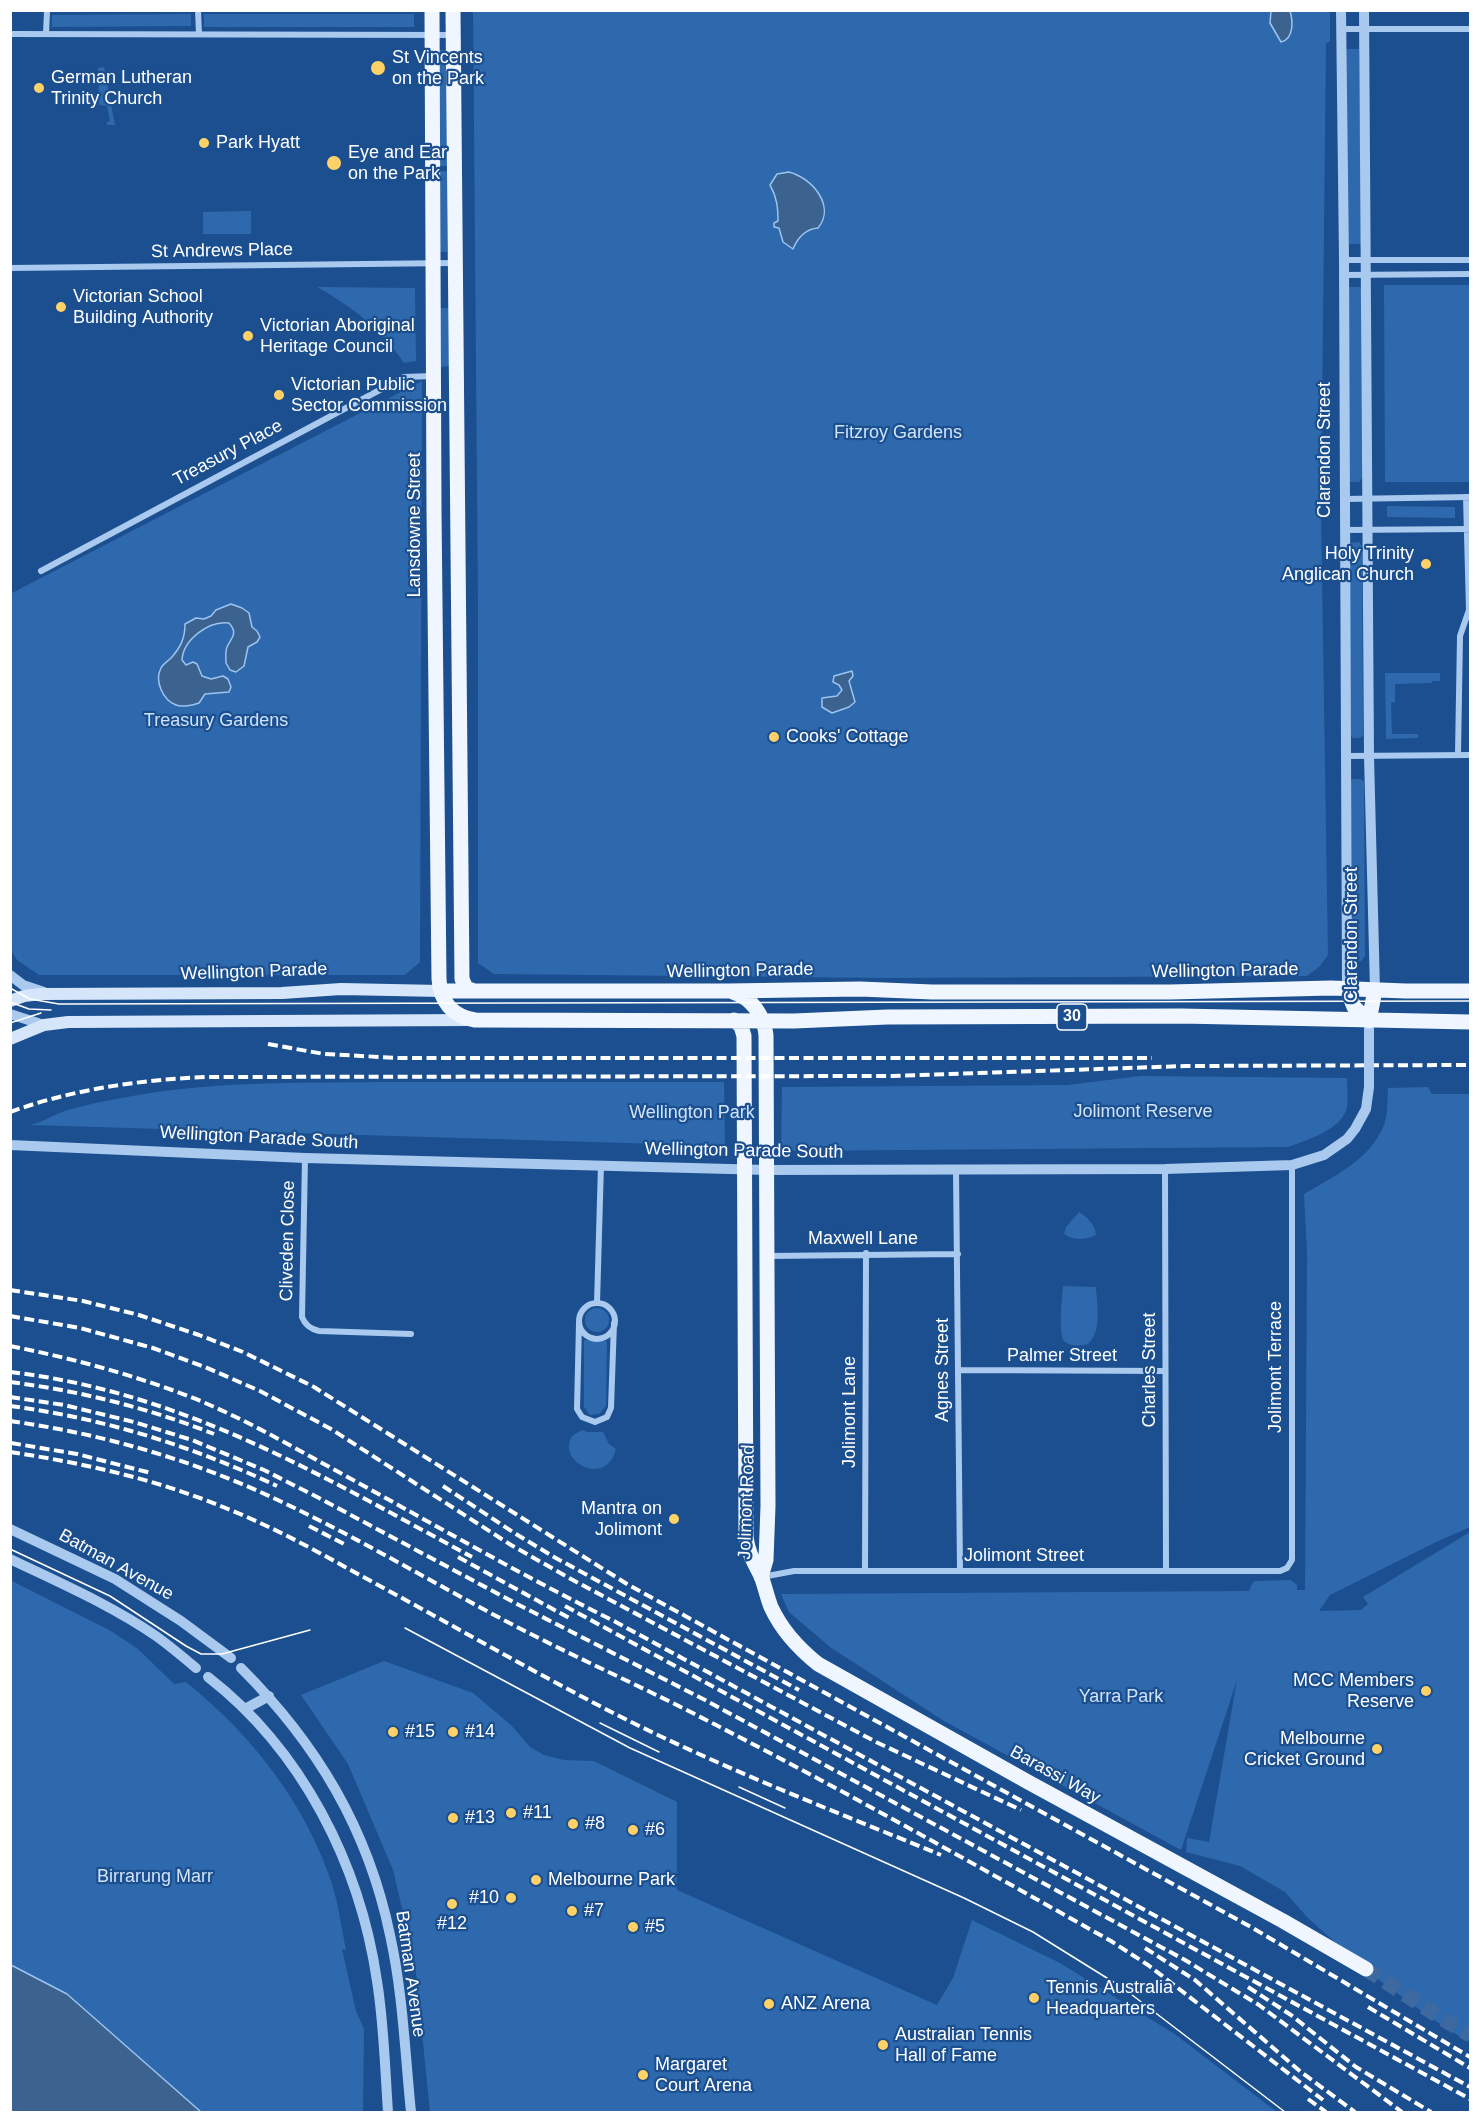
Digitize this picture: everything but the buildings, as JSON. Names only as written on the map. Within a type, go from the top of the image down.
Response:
[{"type":"main road","name":"Lansdowne Street","points":[[432,10],[436,710],[441,991]]},
{"type":"main road","points":[[453,10],[462,979],[466,988],[472,990]]},
{"type":"main road","points":[[436,710],[459,710]]},
{"type":"main road","name":"Wellington Parade","points":[[10,1001],[29,995],[282,993],[340,989],[728,991],[860,989],[932,992],[1347,989],[1470,991]]},
{"type":"main road","name":"Clarendon Street","points":[[1347,989],[1354,1007],[1369,1021]]},
{"type":"main road","name":"Clarendon Street","points":[[1369,1021],[1375,990]]},
{"type":"main road","points":[[441,991],[444,1000],[453,1011],[475,1020]]},
{"type":"main road","points":[[728,991],[748,1000],[762,1020]]},
{"type":"main road","name":"30","points":[[10,1039],[44,1025],[75,1022],[848,1020],[887,1017],[1181,1016],[1470,1022]]},
{"type":"main road","name":"Jolimont Road","points":[[734,1020],[741,1026],[744,1036],[746,1537],[750,1556],[761,1577]]},
{"type":"main road","name":"Jolimont Road","points":[[761,1577],[766,1560],[768,1453],[768,1170],[766,1035],[762,1020]]},
{"type":"main road","points":[[746,1453],[768,1453]]},
{"type":"main road","name":"Barassi Way","points":[[761,1577],[771,1605],[788,1635],[801,1651],[818,1664],[1366,1969]]},
{"type":"street","points":[[46,34],[46,10],[51,10]]},
{"type":"street","points":[[198,10],[199,34]]},
{"type":"street","name":"Clarendon Street","points":[[1341,10],[1347,989]]},
{"type":"street","name":"Clarendon Street","points":[[1364,10],[1369,756],[1375,990]]},
{"type":"street","points":[[1341,29],[1470,29]]},
{"type":"street","points":[[10,34],[453,35]]},
{"type":"street","points":[[1344,260],[1470,260]]},
{"type":"street","points":[[1400,260],[1400,274]]},
{"type":"street","points":[[1452,260],[1452,274]]},
{"type":"street","name":"St Andrews Place","points":[[10,268],[455,263]]},
{"type":"street","points":[[1344,275],[1470,274]]},
{"type":"street","name":"Treasury Place","points":[[41,571],[404,377],[434,376]]},
{"type":"street","points":[[1345,499],[1468,497],[1469,610],[1460,636],[1458,754]]},
{"type":"street","points":[[1345,530],[1469,529]]},
{"type":"street","points":[[1347,756],[1470,755]]},
{"type":"street","points":[[10,975],[33,989],[70,994]]},
{"type":"street","points":[[10,1014],[44,1025]]},
{"type":"street","name":"Wellington Parade South","points":[[10,1145],[305,1158],[768,1170],[1165,1169],[1292,1165],[1324,1155],[1347,1139],[1355,1130],[1366,1109],[1369,1087],[1369,1021]]},
{"type":"street","name":"Cliveden Close","points":[[305,1158],[302,1317],[304,1322],[313,1330],[319,1331],[411,1334]]},
{"type":"street","points":[[597,1303],[602,1165]]},
{"type":"street","name":"Jolimont Terrace","points":[[1287,1568],[1292,1560],[1292,1165]]},
{"type":"street","name":"Agnes Street","points":[[956,1169],[960,1571]]},
{"type":"street","name":"Charles Street","points":[[1165,1169],[1166,1571]]},
{"type":"street","name":"Maxwell Lane","points":[[768,1256],[866,1253],[958,1254]]},
{"type":"street","name":"Jolimont Lane","points":[[865,1570],[866,1253]]},
{"type":"street","points":[[597,1303],[610,1310],[614,1323],[611,1408],[607,1417],[595,1422],[584,1420],[577,1408],[579,1323],[579,1317],[584,1309],[597,1303]]},
{"type":"street","points":[[579,1323],[584,1334],[595,1339],[609,1334],[614,1323]]},
{"type":"street","name":"Palmer Street","points":[[958,1370],[1165,1371]]},
{"type":"street","name":"Batman Avenue","points":[[10,1529],[115,1579],[148,1598],[231,1658]]},
{"type":"street","points":[[10,1560],[85,1595],[138,1624],[196,1668]]},
{"type":"street","name":"Jolimont Street","points":[[761,1577],[794,1571],[1280,1571],[1287,1568]]},
{"type":"street","name":"Batman Avenue","points":[[241,1668],[269,1696],[312,1751],[338,1792],[370,1864],[391,1937],[411,2112]]},
{"type":"street","name":"Batman Avenue","points":[[208,1677],[244,1709],[290,1763],[326,1820],[354,1885],[364,1917],[377,1981],[388,2112]]},
{"type":"street","points":[[244,1709],[269,1696]]},
{"type":"green space","name":"Fitzroy Gardens","points":[[473,11],[1330,11],[1330,41],[1326,44],[1321,511],[1328,955],[1320,966],[1307,976],[889,978],[494,974],[478,963],[478,602]]},
{"type":"green space","points":[[191,14],[191,26],[52,27],[52,15]]},
{"type":"green space","points":[[204,14],[414,14],[414,27],[204,27]]},
{"type":"green space","points":[[1345,49],[1359,49],[1361,244],[1347,244]]},
{"type":"green space","points":[[438,50],[448,50],[447,166],[437,166]]},
{"type":"green space","points":[[104,67],[115,125],[107,125],[110,121],[107,106],[99,105],[98,68]]},
{"type":"green space","points":[[438,171],[447,171],[447,252],[438,252]]},
{"type":"green space","points":[[251,211],[251,234],[203,234],[203,212]]},
{"type":"green space","points":[[1384,285],[1470,285],[1470,482],[1385,482]]},
{"type":"green space","points":[[317,287],[415,288],[416,361],[404,363],[386,339],[365,319]]},
{"type":"green space","points":[[1349,287],[1361,289],[1362,478],[1359,482],[1350,482],[1348,479],[1347,290]]},
{"type":"green space","points":[[440,308],[449,308],[450,366],[441,367]]},
{"type":"green space","name":"Treasury Gardens","points":[[422,381],[420,962],[405,975],[39,975],[17,960],[10,948],[10,594]]},
{"type":"green space","points":[[1387,506],[1455,507],[1455,518],[1387,517]]},
{"type":"green space","points":[[1359,542],[1362,546],[1363,735],[1360,738],[1353,738],[1349,734],[1348,547],[1351,543]]},
{"type":"green space","points":[[1385,673],[1440,673],[1440,681],[1432,681],[1432,683],[1395,684],[1395,702],[1391,703],[1392,734],[1418,734],[1418,738],[1386,739]]},
{"type":"green space","points":[[1352,779],[1361,779],[1364,782],[1365,956],[1361,961],[1353,961],[1351,957],[1350,783]]},
{"type":"green space","name":"Jolimont Reserve","points":[[1141,1076],[1347,1078],[1347,1107],[1344,1115],[1331,1128],[1288,1147],[781,1151],[782,1087],[1067,1085]]},
{"type":"green space","name":"Wellington Park","points":[[724,1082],[725,1146],[30,1125],[63,1112],[108,1100],[186,1088],[251,1084]]},
{"type":"green space","name":"Yarra Park","points":[[1428,1087],[1432,1094],[1470,1094],[1470,1527],[1330,1595],[1319,1611],[1361,1610],[1368,1604],[1363,1597],[1470,1532],[1470,2043],[1431,2018],[1364,1969],[1307,1917],[1285,1892],[1240,1866],[1186,1852],[1187,1838],[1209,1842],[1237,1680],[1181,1850],[944,1721],[830,1647],[789,1612],[781,1594],[1249,1591],[1255,1581],[1291,1580],[1297,1585],[1297,1590],[1305,1590],[1307,1254],[1304,1194],[1339,1174],[1370,1148],[1384,1125],[1388,1088]]},
{"type":"green space","points":[[1079,1212],[1091,1222],[1096,1235],[1080,1239],[1064,1234],[1066,1227]]},
{"type":"green space","points":[[1063,1286],[1096,1287],[1097,1325],[1088,1344],[1072,1345],[1066,1343],[1062,1337]]},
{"type":"green space","points":[[597,1308],[605,1312],[609,1320],[605,1328],[597,1332],[589,1328],[585,1320],[589,1312]]},
{"type":"green space","points":[[584,1340],[607,1341],[606,1406],[599,1414],[590,1415],[584,1407]]},
{"type":"green space","points":[[583,1430],[603,1432],[609,1444],[616,1449],[611,1461],[603,1467],[594,1469],[585,1467],[571,1455],[569,1447],[571,1438]]},
{"type":"green space","name":"Birrarung Marr","points":[[10,1580],[111,1631],[138,1649],[174,1684],[186,1682],[233,1725],[255,1749],[292,1800],[322,1857],[337,1903],[346,1950],[342,1949],[356,2011],[364,2029],[363,2112],[201,2112],[68,1994],[11,1965]]},
{"type":"green space","name":"Melbourne Park","points":[[384,1661],[473,1693],[511,1725],[530,1747],[544,1755],[564,1760],[594,1761],[677,1802],[677,1890],[937,2005],[953,1978],[972,1920],[1060,1963],[1176,2035],[1277,2112],[430,2112],[415,1963],[393,1870],[348,1764],[301,1695]]},
{"type":"shaded area","points":[[1271,11],[1290,11],[1292,24],[1290,34],[1281,42],[1270,23]]},
{"type":"shaded area","points":[[789,172],[806,180],[813,187],[823,202],[824,211],[823,220],[818,228],[802,234],[793,249],[783,242],[779,228],[774,227],[774,223],[778,221],[777,207],[770,185],[777,174]]},
{"type":"shaded area","points":[[231,604],[249,613],[252,627],[260,637],[257,642],[248,647],[244,666],[236,672],[230,670],[226,663],[226,649],[234,632],[229,623],[213,625],[198,633],[187,645],[182,660],[186,665],[193,662],[197,664],[202,676],[211,679],[223,676],[228,679],[231,687],[229,692],[205,694],[199,703],[188,706],[171,703],[161,690],[159,673],[180,646],[185,624],[196,618],[204,619],[211,616],[216,610]]},
{"type":"shaded area","points":[[852,671],[853,676],[849,681],[855,702],[849,707],[832,713],[822,707],[822,698],[837,696],[842,690],[833,682],[834,676]]},
{"type":"shaded area","points":[[11,1965],[67,1994],[201,2112],[11,2112]]},
{"type":"tunnel","points":[[1366,1969],[1470,2035]]},
{"type":"tram line","points":[[10,988],[30,999],[59,1004],[1470,1001]]},
{"type":"tram line","points":[[10,1002],[29,1009],[51,1010]]},
{"type":"tram line","points":[[10,1023],[41,1013]]},
{"type":"tram line","points":[[10,1549],[110,1596],[201,1654],[222,1654],[310,1630]]},
{"type":"tram line","points":[[405,1628],[630,1748],[964,1898],[1033,1932],[1123,1988],[1285,2112]]},
{"type":"tram line","points":[[600,1723],[659,1752]]},
{"type":"tram line","points":[[739,1787],[785,1808]]},
{"type":"railway","points":[[268,1044],[324,1054],[399,1058],[1152,1058]]},
{"type":"railway","points":[[10,1112],[58,1097],[107,1087],[156,1080],[206,1077],[892,1076],[1186,1066],[1470,1065]]},
{"type":"railway","points":[[10,1290],[83,1301],[139,1315],[243,1352],[314,1387],[627,1584],[1251,1927],[1470,2057]]},
{"type":"railway","points":[[10,1316],[80,1328],[153,1348],[260,1391],[331,1429],[511,1545],[571,1579],[876,1742],[1021,1810]]},
{"type":"railway","points":[[10,1346],[92,1365],[152,1383],[193,1398],[255,1427],[1470,2087]]},
{"type":"railway","points":[[10,1372],[73,1382],[134,1398],[193,1418],[306,1468],[472,1557]]},
{"type":"railway","points":[[10,1382],[63,1390],[114,1402],[164,1416],[214,1434]]},
{"type":"railway","points":[[10,1397],[64,1405],[134,1422],[192,1440],[264,1470],[319,1498],[517,1604],[705,1700],[1185,1960],[1259,2005],[1402,2112]]},
{"type":"railway","points":[[10,1406],[79,1418],[180,1446],[277,1486]]},
{"type":"railway","points":[[10,1421],[74,1432],[137,1447],[228,1478],[357,1540],[519,1628],[712,1723],[863,1803],[1111,1941],[1148,1965],[1323,2100]]},
{"type":"railway","points":[[11,1443],[77,1454],[151,1473]]},
{"type":"railway","points":[[10,1452],[65,1461],[145,1480],[240,1514],[307,1546],[636,1725],[766,1783],[941,1855]]},
{"type":"railway","points":[[443,1486],[554,1557],[799,1690]]},
{"type":"railway","points":[[309,1526],[346,1545]]},
{"type":"railway","points":[[458,1557],[571,1619]]},
{"type":"railway","points":[[565,1606],[1470,2099]]},
{"type":"railway","points":[[1145,1948],[1195,1980],[1301,2072],[1355,2112]]},
{"type":"railway","points":[[1248,1987],[1291,2015],[1356,2067],[1431,2112]]},
{"type":"railway","points":[[1368,2007],[1470,2068]]},
{"type":"railway","points":[[1308,2099],[1326,2112]]},
{"type":"place","name":"St Vincents on the Park","points":[[378,68]]},
{"type":"place","name":"German Lutheran Trinity Church","points":[[39,88]]},
{"type":"place","name":"Park Hyatt","points":[[204,143]]},
{"type":"place","name":"Eye and Ear on the Park","points":[[334,163]]},
{"type":"place","name":"Victorian School Building Authority","points":[[61,307]]},
{"type":"place","name":"Victorian Aboriginal Heritage Council","points":[[248,336]]},
{"type":"place","name":"Victorian Public Sector Commission","points":[[279,395]]},
{"type":"place","name":"Holy Trinity Anglican Church","points":[[1426,564]]},
{"type":"place","name":"Cooks' Cottage","points":[[774,737]]},
{"type":"place","name":"Mantra on Jolimont","points":[[674,1519]]},
{"type":"place","name":"MCC Members Reserve","points":[[1426,1691]]},
{"type":"place","name":"#15","points":[[393,1732]]},
{"type":"place","name":"#14","points":[[453,1732]]},
{"type":"place","name":"Melbourne Cricket Ground","points":[[1377,1749]]},
{"type":"place","name":"#11","points":[[511,1813]]},
{"type":"place","name":"#13","points":[[453,1818]]},
{"type":"place","name":"#8","points":[[573,1824]]},
{"type":"place","name":"#6","points":[[633,1830]]},
{"type":"place","name":"Melbourne Park","points":[[536,1880]]},
{"type":"place","name":"#10","points":[[511,1898]]},
{"type":"place","name":"#12","points":[[452,1904]]},
{"type":"place","name":"#7","points":[[572,1911]]},
{"type":"place","name":"#5","points":[[633,1927]]},
{"type":"place","name":"Tennis Australia Headquarters","points":[[1034,1998]]},
{"type":"place","name":"ANZ Arena","points":[[769,2004]]},
{"type":"place","name":"Australian Tennis Hall of Fame","points":[[883,2045]]},
{"type":"place","name":"Margaret Court Arena","points":[[643,2075]]}]
